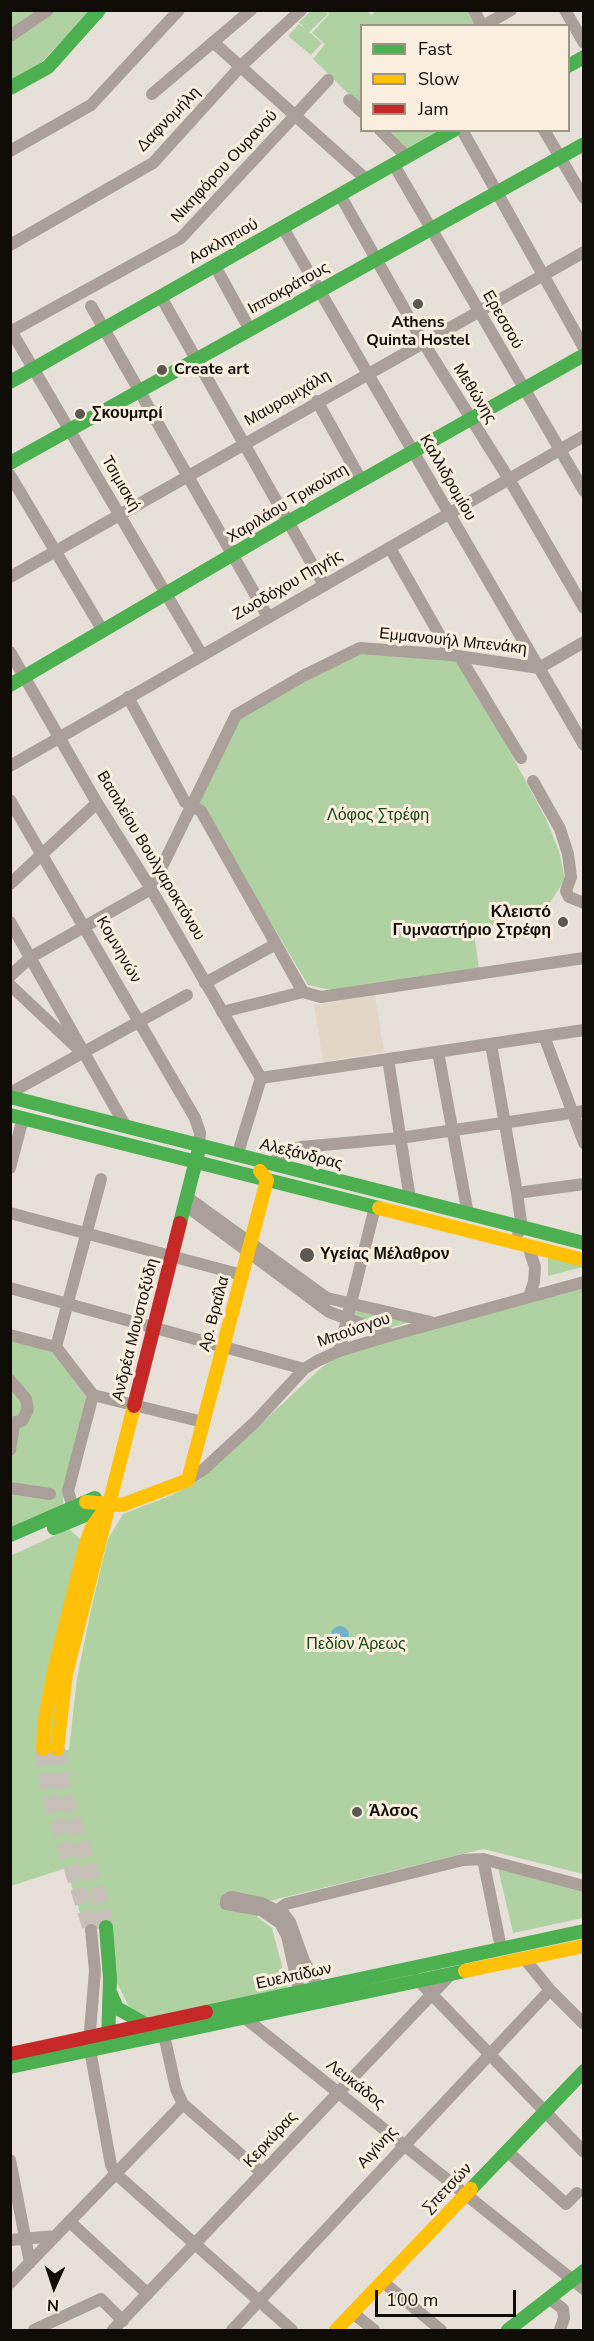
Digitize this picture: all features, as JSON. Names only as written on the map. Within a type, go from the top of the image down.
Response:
[{"type":"street","points":[[10,36],[48,10]]},
{"type":"street","points":[[10,88],[48,67],[99,10]]},
{"type":"street","points":[[10,151],[91,105],[179,10]]},
{"type":"street","points":[[152,94],[251,10]]},
{"type":"street","name":"Δαφνομήλη","points":[[10,245],[153,163],[242,66],[301,10]]},
{"type":"street","points":[[474,10],[482,24]]},
{"type":"street","points":[[486,24],[511,10]]},
{"type":"street","points":[[565,10],[584,43]]},
{"type":"street","points":[[213,42],[367,180]]},
{"type":"street","points":[[570,65],[584,57]]},
{"type":"street","name":"Νικηφόρου Ουρανού","points":[[11,331],[182,238],[328,80]]},
{"type":"street","points":[[350,100],[360,110]]},
{"type":"street","points":[[382,132],[407,157]]},
{"type":"street","name":"Ασκληπιού","points":[[10,382],[451,132]]},
{"type":"street","points":[[463,132],[584,348]]},
{"type":"street","points":[[545,132],[584,198]]},
{"type":"street","name":"Ιπποκράτους","points":[[10,463],[584,144]]},
{"type":"street","name":"Ερεσσού","points":[[394,165],[477,311],[584,491]]},
{"type":"street","name":"Μεθώνης","points":[[340,195],[423,342],[509,479],[584,608]]},
{"type":"street","name":"Καλλιδρομίου","points":[[283,228],[584,745]]},
{"type":"street","name":"Μαυρομιχάλη","points":[[10,578],[318,401],[584,252]]},
{"type":"street","points":[[215,266],[250,330]]},
{"type":"street","points":[[161,297],[324,585]]},
{"type":"street","points":[[90,306],[268,617]]},
{"type":"street","name":"Τσιμισκή","points":[[11,331],[202,655]]},
{"type":"street","name":"Χαριλάου Τρικούπη","points":[[10,684],[361,480],[584,355]]},
{"type":"street","points":[[318,401],[361,480]]},
{"type":"street","name":"Ζωοδόχου Πηγής","points":[[10,766],[584,436]]},
{"type":"street","points":[[10,475],[103,631]]},
{"type":"street","points":[[390,548],[455,656],[521,758]]},
{"type":"street","name":"Εμμανουήλ Μπενάκη","points":[[151,889],[236,715],[360,648],[455,656],[539,668],[584,642]]},
{"type":"street","name":"Βασιλείου Βουλγαροκτόνου","points":[[10,652],[261,1078]]},
{"type":"street","points":[[128,697],[184,802],[201,811],[303,992]]},
{"type":"street","points":[[533,781],[560,829],[568,854],[570,877],[566,891],[569,897],[584,903]]},
{"type":"street","name":"Κομνηνών","points":[[10,800],[86,926],[195,1118],[200,1133],[196,1162]]},
{"type":"street","points":[[10,884],[97,803]]},
{"type":"street","points":[[10,976],[31,957],[151,889]]},
{"type":"street","points":[[10,922],[126,1127]]},
{"type":"street","points":[[205,983],[276,944]]},
{"type":"street","points":[[222,1012],[303,992],[321,997],[584,958]]},
{"type":"street","points":[[10,985],[83,1052]]},
{"type":"street","points":[[10,1095],[139,1020],[187,995]]},
{"type":"street","points":[[237,1156],[261,1078],[584,1030]]},
{"type":"street","points":[[544,1036],[578,1112],[584,1143]]},
{"type":"street","points":[[485,1235],[513,1236],[522,1228],[491,1044]]},
{"type":"street","points":[[438,1052],[468,1214]]},
{"type":"street","points":[[388,1059],[410,1199]]},
{"type":"street","name":"Αλεξάνδρας","points":[[10,1095],[237,1156],[584,1243]]},
{"type":"street","points":[[271,1164],[287,1150],[301,1147],[400,1138],[578,1112]]},
{"type":"street","points":[[10,1168],[17,1117]]},
{"type":"street","name":"Αλεξάνδρας","points":[[17,1117],[584,1260]]},
{"type":"street","points":[[172,1139],[189,1134],[195,1118]]},
{"type":"street","points":[[253,1160],[267,1180]]},
{"type":"street","name":"Ανδρέα Μουστοξύδη","points":[[57,1749],[58,1724],[66,1674],[196,1162]]},
{"type":"street","points":[[56,1347],[101,1179]]},
{"type":"street","name":"Αρ. Βραΐλα","points":[[188,1480],[267,1180]]},
{"type":"street","points":[[517,1193],[584,1184]]},
{"type":"street","points":[[186,1201],[249,1248],[321,1307],[346,1320],[392,1335]]},
{"type":"street","points":[[339,1351],[375,1207]]},
{"type":"street","points":[[10,1213],[242,1275]]},
{"type":"street","points":[[528,1246],[535,1267],[534,1282],[529,1297]]},
{"type":"street","points":[[249,1248],[320,1295],[349,1305],[436,1323]]},
{"type":"street","name":"Μπούσγου","points":[[109,1505],[127,1504],[188,1480],[255,1422],[304,1369],[339,1351],[584,1282]]},
{"type":"street","points":[[10,1288],[304,1369]]},
{"type":"street","points":[[10,1335],[56,1347],[93,1395],[203,1422]]},
{"type":"street","points":[[10,1380],[26,1399],[28,1409],[22,1421],[12,1424],[10,1450]]},
{"type":"street","points":[[93,1395],[68,1491],[80,1505],[109,1505]]},
{"type":"street","points":[[10,1488],[50,1494]]},
{"type":"street","points":[[10,1535],[112,1491]]},
{"type":"street","points":[[10,1547],[109,1505]]},
{"type":"street","name":"Ανδρέα Μουστοξύδη","points":[[43,1749],[44,1725],[54,1671],[87,1540],[92,1527],[109,1505]]},
{"type":"street","points":[[67,1523],[80,1528],[87,1540]]},
{"type":"street","points":[[274,1913],[286,1904],[441,1866],[483,1859],[584,1886]]},
{"type":"street","points":[[483,1859],[501,1948]]},
{"type":"street","points":[[274,1913],[290,1922],[303,1961],[319,1989]]},
{"type":"street","points":[[274,1913],[287,1935],[301,1998]]},
{"type":"street","points":[[106,1927],[110,1992],[108,2040]]},
{"type":"street","points":[[91,1930],[95,1971],[90,2039],[111,2165],[116,2174],[292,2331]]},
{"type":"street","name":"Ευελπίδων","points":[[12,2050],[90,2039],[108,2040],[164,2034],[245,2017],[301,1998],[319,1989],[584,1931]]},
{"type":"street","name":"Ευελπίδων","points":[[108,2040],[147,2025],[228,2007],[417,1979],[584,1946]]},
{"type":"street","points":[[524,1958],[550,1990],[584,2024]]},
{"type":"street","name":"Κερκύρας","points":[[113,2331],[453,1972]]},
{"type":"street","points":[[417,1979],[584,2152]]},
{"type":"street","name":"Αιγίνης","points":[[232,2331],[550,1990]]},
{"type":"street","points":[[110,1992],[117,2008],[147,2025]]},
{"type":"street","name":"Λευκάδος","points":[[228,2007],[245,2017],[338,2094],[405,2144],[578,2284]]},
{"type":"street","points":[[164,2034],[176,2090],[183,2104],[262,2174]]},
{"type":"street","name":"Ευελπίδων","points":[[10,2067],[90,2039]]},
{"type":"street","name":"Σπετσών","points":[[336,2331],[584,2071]]},
{"type":"street","points":[[10,2283],[183,2104]]},
{"type":"street","points":[[507,2151],[566,2204],[577,2193]]},
{"type":"street","points":[[10,2160],[30,2263]]},
{"type":"street","points":[[70,2222],[148,2294]]},
{"type":"street","points":[[10,2240],[56,2236]]},
{"type":"street","points":[[508,2331],[549,2298],[578,2284],[584,2271]]},
{"type":"street","points":[[383,2282],[441,2331]]},
{"type":"street","points":[[549,2298],[562,2309],[564,2319],[560,2331]]},
{"type":"street","points":[[34,2331],[101,2299],[123,2321]]},
{"type":"street","points":[[353,2313],[374,2331]]},
{"type":"shaded area","points":[[375,995],[384,1052],[323,1062],[314,1005]]},
{"type":"green space","points":[[326,10],[368,11],[371,15],[378,10],[468,11],[476,24],[360,24],[360,105],[313,59],[325,44],[312,33],[329,14]]},
{"type":"green space","points":[[11,11],[91,11],[35,69],[11,84]]},
{"type":"green space","points":[[311,11],[325,11],[328,14],[309,32],[322,43],[311,55],[288,36],[299,24],[306,30],[299,22]]},
{"type":"green space","points":[[388,132],[443,132],[409,151]]},
{"type":"green space","name":"Λόφος Στρέφη","points":[[357,653],[461,660],[546,819],[559,851],[565,879],[550,903],[474,933],[479,969],[335,991],[308,985],[198,800],[238,718]]},
{"type":"green space","points":[[548,1253],[583,1267],[548,1276]]},
{"type":"green space","name":"Πεδίον Άρεως","points":[[583,1287],[583,1874],[483,1849],[265,1902],[257,1917],[272,1928],[288,1989],[160,2016],[144,2017],[130,2009],[117,1983],[111,1925],[86,1932],[66,1868],[11,1886],[10,1556],[69,1529],[80,1539],[57,1749],[69,1750],[77,1678],[92,1605],[108,1539],[123,1514],[172,1495],[200,1480],[322,1367],[344,1352]]},
{"type":"green space","points":[[352,1308],[413,1321],[386,1329],[350,1319]]},
{"type":"green space","points":[[11,1338],[54,1349],[89,1400],[63,1499],[64,1508],[11,1531]]},
{"type":"green space","points":[[498,1868],[583,1891],[583,1918],[513,1933]]},
{"type":"water","points":[[336,1626],[344,1626],[349,1631],[347,1642],[336,1644],[331,1639],[331,1631]]},
{"type":"tunnel","points":[[43,1749],[48,1791],[91,1930]]},
{"type":"tunnel","points":[[57,1749],[63,1788],[101,1904],[106,1927]]},
{"type":"traffic: fast","points":[[10,88],[48,67],[99,10]]},
{"type":"traffic: fast","points":[[570,65],[584,57]]},
{"type":"traffic: fast","points":[[10,382],[450,132]]},
{"type":"traffic: fast","points":[[10,463],[584,144]]},
{"type":"traffic: fast","points":[[10,685],[288,522],[584,355]]},
{"type":"traffic: fast","points":[[10,1097],[584,1243]]},
{"type":"traffic: fast","points":[[10,1115],[379,1208]]},
{"type":"traffic: fast","points":[[180,1223],[199,1149]]},
{"type":"traffic: fast","points":[[10,1535],[95,1498]]},
{"type":"traffic: fast","points":[[54,1528],[105,1507]]},
{"type":"traffic: fast","points":[[106,1927],[110,1979],[108,2042]]},
{"type":"traffic: fast","points":[[206,2012],[584,1931]]},
{"type":"traffic: fast","points":[[10,2067],[465,1971]]},
{"type":"traffic: fast","points":[[110,1992],[117,2008],[147,2025]]},
{"type":"traffic: fast","points":[[471,2189],[584,2071]]},
{"type":"traffic: fast","points":[[508,2330],[584,2271]]},
{"type":"traffic: slow","points":[[86,1502],[122,1505],[188,1480],[267,1180],[260,1171]]},
{"type":"traffic: slow","points":[[379,1208],[584,1260]]},
{"type":"traffic: slow","points":[[57,1749],[66,1674],[134,1406]]},
{"type":"traffic: slow","points":[[43,1749],[44,1725],[54,1671],[87,1540],[92,1527],[106,1508]]},
{"type":"traffic: slow","points":[[465,1971],[584,1946]]},
{"type":"traffic: slow","points":[[336,2330],[471,2189]]},
{"type":"traffic: jam","points":[[134,1406],[180,1223]]},
{"type":"traffic: jam","points":[[10,2054],[206,2012]]},
{"type":"place","name":"Athens Quinta Hostel","points":[[418,304]]},
{"type":"place","name":"Create art","points":[[162,370]]},
{"type":"place","name":"Σκουμπρί","points":[[80,414]]},
{"type":"place","name":"Κλειστό Γυμναστήριο Στρέφη","points":[[563,922]]},
{"type":"place","name":"Υγείας Μέλαθρον","points":[[307,1255]]},
{"type":"place","name":"Άλσος","points":[[357,1812]]}]
